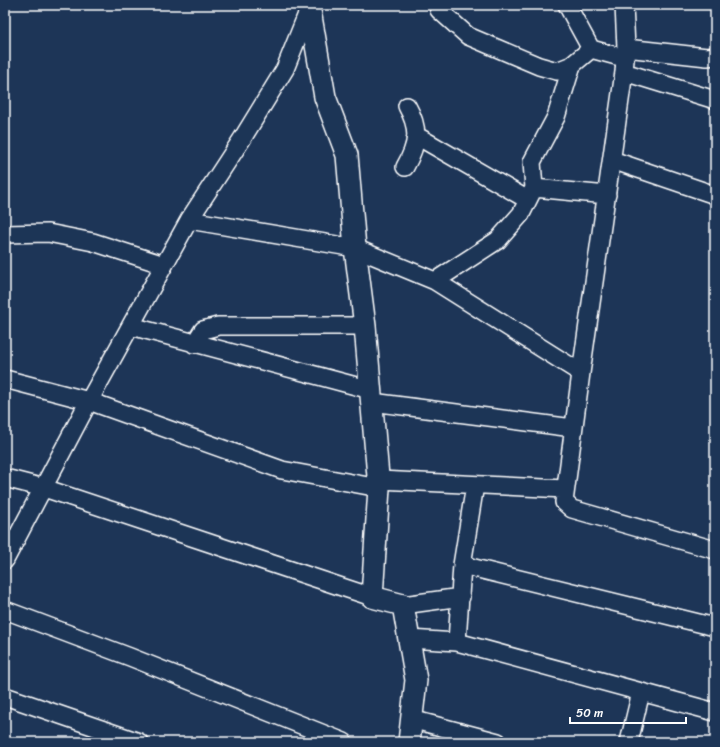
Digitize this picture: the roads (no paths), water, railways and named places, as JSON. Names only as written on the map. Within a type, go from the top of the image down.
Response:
[{"type":"street","points":[[438,5],[439,10],[468,36],[545,68],[557,71],[572,65],[591,49]]},
{"type":"street","points":[[567,5],[591,49],[625,60],[715,100]]},
{"type":"street","points":[[624,5],[625,60],[612,160],[564,489],[564,502],[572,509],[715,550]]},
{"type":"street","points":[[5,560],[89,401],[189,220],[242,139],[285,68],[309,7]]},
{"type":"street","points":[[309,7],[324,97],[346,155],[355,248],[365,326],[379,484],[372,597]]},
{"type":"street","points":[[625,60],[715,56]]},
{"type":"street","points":[[435,281],[498,240],[521,214],[531,194],[532,162],[556,117],[572,65]]},
{"type":"street","points":[[405,167],[412,155],[417,136],[414,118],[407,106]]},
{"type":"street","points":[[417,136],[531,194],[607,195]]},
{"type":"street","points":[[612,160],[715,195]]},
{"type":"street","points":[[189,220],[355,248],[435,281],[581,373]]},
{"type":"street","points":[[5,234],[48,233],[86,240],[164,265]]},
{"type":"street","points":[[131,326],[372,396],[573,428]]},
{"type":"street","points":[[194,344],[203,330],[218,326],[365,326]]},
{"type":"street","points":[[5,379],[89,401],[282,470],[379,484],[475,485],[564,489]]},
{"type":"street","points":[[5,478],[44,488],[372,597],[403,605],[461,597]]},
{"type":"street","points":[[457,642],[462,565],[475,485]]},
{"type":"street","points":[[462,565],[715,627]]},
{"type":"street","points":[[403,605],[416,680],[409,742]]},
{"type":"street","points":[[5,610],[130,657],[344,742]]},
{"type":"street","points":[[409,638],[457,642],[715,712]]},
{"type":"street","points":[[629,742],[641,692]]},
{"type":"street","points":[[5,696],[139,742]]},
{"type":"street","points":[[411,719],[498,742]]}]
